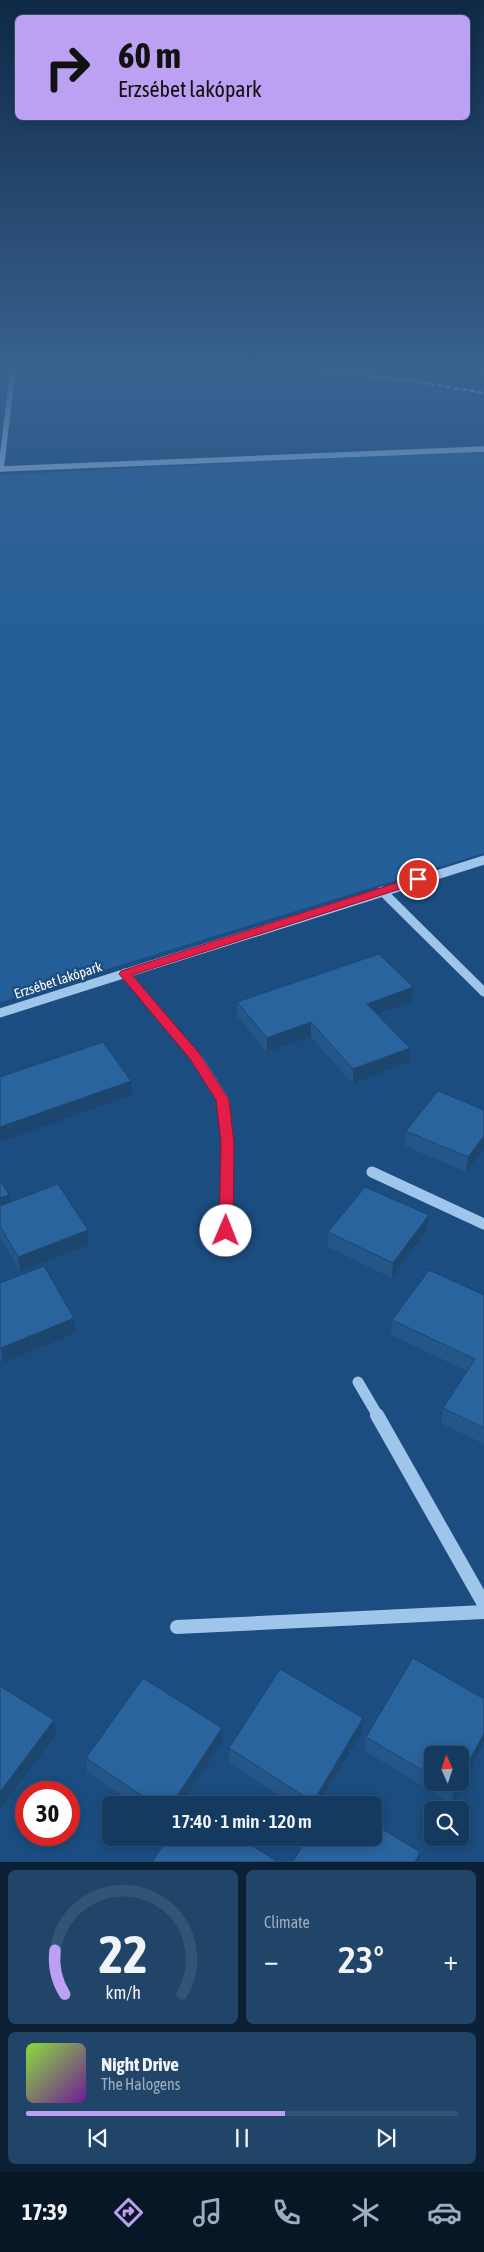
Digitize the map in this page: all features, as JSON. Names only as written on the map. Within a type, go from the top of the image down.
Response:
[{"type":"street","points":[[3,456],[1,469],[318,456]]},
{"type":"street","name":"Erzsébet lakópark","points":[[0,1014],[484,860]]},
{"type":"street","points":[[382,891],[484,992]]},
{"type":"street","points":[[125,974],[195,1056],[223,1100],[228,1143],[226,1231]]},
{"type":"street","points":[[372,1172],[484,1224]]},
{"type":"street","points":[[358,1382],[484,1604]]},
{"type":"street","points":[[177,1627],[484,1612]]},
{"type":"shaded area","points":[[385,456],[484,456],[484,853],[0,1002],[0,475]]},
{"type":"building","points":[[379,954],[413,987],[367,1004],[410,1048],[353,1069],[311,1022],[267,1038],[237,1002]]},
{"type":"building","points":[[103,1042],[131,1081],[0,1127],[0,1077]]},
{"type":"building","points":[[438,1091],[484,1110],[484,1136],[468,1157],[406,1131]]},
{"type":"building","points":[[0,1180],[9,1195],[0,1198]]},
{"type":"building","points":[[58,1184],[88,1230],[18,1257],[0,1226],[0,1206]]},
{"type":"building","points":[[365,1187],[429,1215],[393,1263],[328,1232]]},
{"type":"building","points":[[44,1266],[74,1318],[1,1348],[0,1283]]},
{"type":"building","points":[[429,1270],[484,1295],[484,1428],[443,1408],[475,1359],[392,1320]]},
{"type":"building","points":[[413,1658],[484,1699],[484,1733],[469,1762],[469,1746],[424,1746],[424,1771],[366,1737]]},
{"type":"building","points":[[280,1669],[363,1718],[317,1796],[304,1796],[229,1748]]},
{"type":"building","points":[[143,1678],[222,1728],[177,1796],[143,1796],[86,1758]]},
{"type":"building","points":[[0,1686],[54,1720],[0,1792]]},
{"type":"building","points":[[382,1829],[420,1852],[415,1862],[293,1862],[302,1846],[382,1846]]},
{"type":"building","points":[[163,1846],[253,1846],[275,1860],[274,1862],[152,1862]]},
{"type":"route","points":[[226,1231],[228,1143],[223,1100],[195,1056],[125,974],[418,879]]}]
